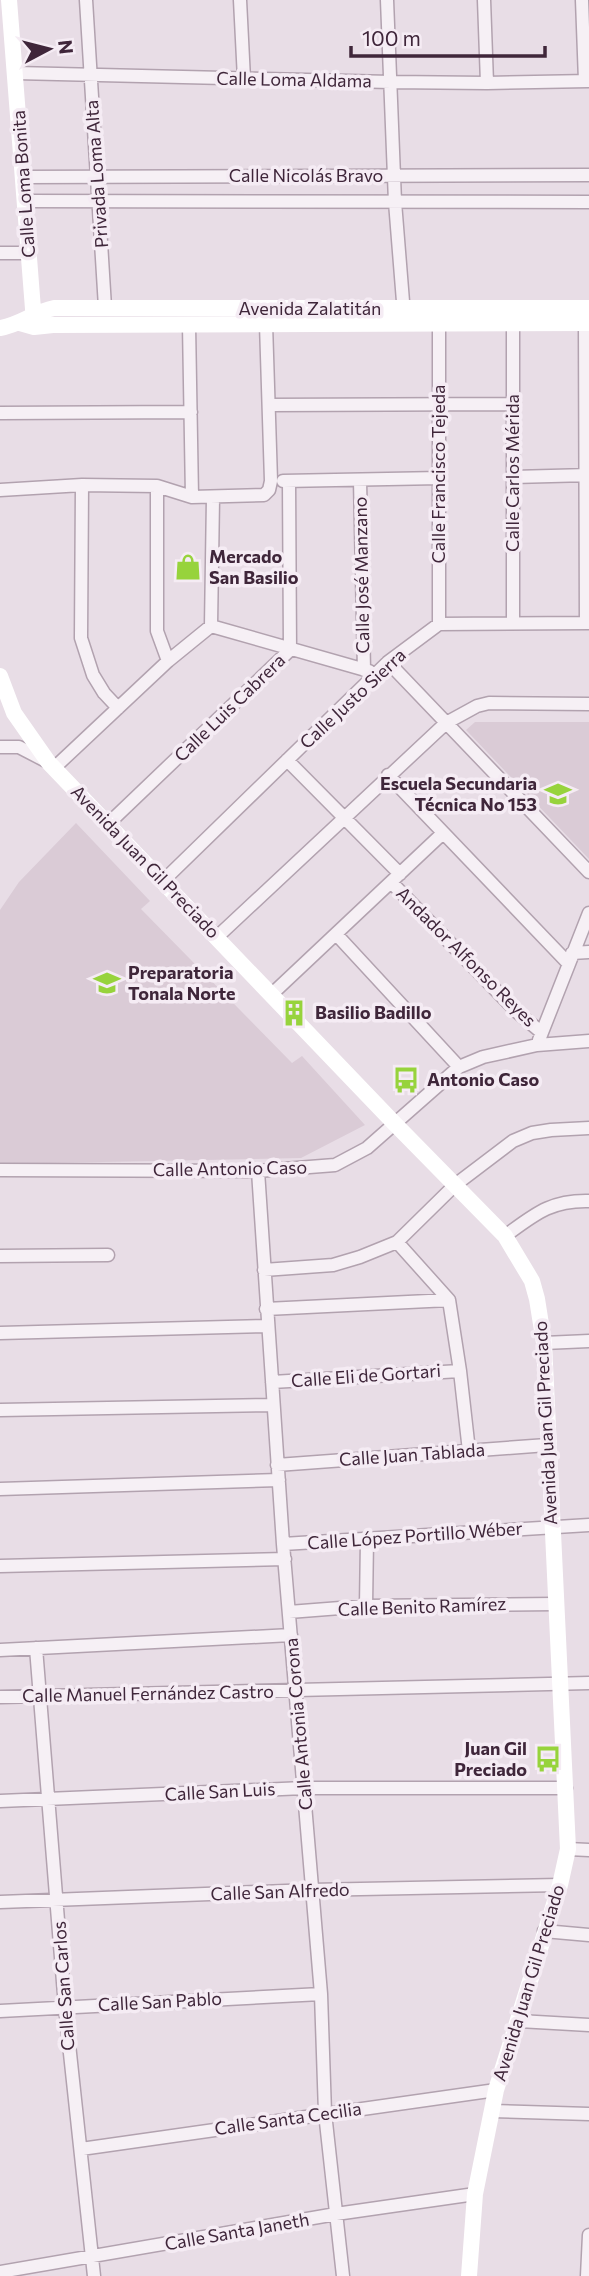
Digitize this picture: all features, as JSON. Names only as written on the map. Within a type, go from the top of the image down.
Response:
[{"type":"street","name":"Calle Loma Bonita","points":[[9,0],[8,73],[24,177],[30,253],[29,321]]},
{"type":"street","name":"Privada Loma Alta","points":[[86,0],[105,307]]},
{"type":"street","points":[[240,0],[244,79]]},
{"type":"street","points":[[387,0],[395,202],[404,316]]},
{"type":"street","points":[[484,0],[487,83]]},
{"type":"street","points":[[582,0],[587,81]]},
{"type":"street","name":"Calle Loma Aldama","points":[[8,73],[391,82],[587,81]]},
{"type":"street","name":"Calle Nicolás Bravo","points":[[24,177],[589,175]]},
{"type":"street","name":"Calle Nicolás Bravo","points":[[26,201],[589,202]]},
{"type":"street","points":[[0,253],[30,253]]},
{"type":"street","name":"Avenida Zalatitán","points":[[29,321],[54,308],[105,307],[404,316],[588,318]]},
{"type":"street","name":"Avenida Zalatitán","points":[[29,321],[189,325],[266,324],[404,316],[439,323],[513,323],[588,318]]},
{"type":"street","points":[[439,624],[588,622],[588,318]]},
{"type":"street","points":[[0,328],[29,321]]},
{"type":"street","name":"Calle Francisco Tejeda","points":[[439,323],[439,624]]},
{"type":"street","name":"Calle Carlos Mérida","points":[[513,323],[513,622]]},
{"type":"street","points":[[0,490],[82,485],[157,486],[192,497],[264,495],[270,486],[266,324]]},
{"type":"street","points":[[189,325],[192,497]]},
{"type":"street","points":[[269,405],[513,404]]},
{"type":"street","points":[[0,413],[191,412]]},
{"type":"street","points":[[513,477],[587,475]]},
{"type":"street","points":[[270,486],[289,481],[440,478]]},
{"type":"street","name":"Calle José Manzano","points":[[360,480],[370,672]]},
{"type":"street","name":"Calle Luis Cabrera","points":[[108,824],[290,650],[289,481]]},
{"type":"street","points":[[82,485],[81,638],[93,675],[104,693],[118,708]]},
{"type":"street","points":[[157,486],[157,631],[168,661]]},
{"type":"street","points":[[0,747],[19,747],[52,765],[211,626],[213,498]]},
{"type":"street","name":"Calle Justo Sierra","points":[[163,881],[287,760],[370,672],[439,624]]},
{"type":"street","points":[[211,626],[370,672]]},
{"type":"street","points":[[388,662],[589,872]]},
{"type":"street","name":"Avenida Juan Gil Preciado","points":[[0,676],[14,713],[52,765],[505,1236],[532,1281],[537,1298],[544,1343],[568,1849],[560,1885],[496,2090],[475,2194],[469,2276]]},
{"type":"street","points":[[217,937],[446,723],[477,706],[489,703],[589,704]]},
{"type":"street","name":"Andador Alfonso Reyes","points":[[287,760],[343,817],[517,1012],[541,1032]]},
{"type":"street","points":[[388,775],[570,958]]},
{"type":"street","points":[[272,994],[443,833]]},
{"type":"street","points":[[537,1045],[589,913]]},
{"type":"street","points":[[336,934],[459,1067]]},
{"type":"street","points":[[570,958],[589,952]]},
{"type":"street","name":"Calle Antonio Caso","points":[[0,1170],[258,1171],[335,1165],[367,1148],[459,1067],[483,1057],[537,1045],[589,1041]]},
{"type":"street","points":[[264,1270],[333,1265],[397,1242],[455,1185],[513,1141],[551,1129],[589,1128]]},
{"type":"street","name":"Calle Antonia Corona","points":[[258,1171],[283,1544],[321,1994],[326,2113],[342,2276]]},
{"type":"street","points":[[505,1236],[542,1209],[555,1204],[589,1201]]},
{"type":"street","points":[[397,1242],[449,1300],[469,1451]]},
{"type":"street","points":[[0,1256],[108,1255]]},
{"type":"street","points":[[266,1308],[449,1300]]},
{"type":"street","points":[[0,1333],[267,1326]]},
{"type":"street","points":[[544,1343],[589,1341]]},
{"type":"street","name":"Calle Eli de Gortari","points":[[272,1382],[460,1370]]},
{"type":"street","points":[[0,1410],[273,1405]]},
{"type":"street","name":"Calle Juan Tablada","points":[[277,1465],[547,1445]]},
{"type":"street","points":[[0,1489],[279,1480]]},
{"type":"street","name":"Calle López Portillo Wéber","points":[[283,1544],[589,1525]]},
{"type":"street","points":[[366,1606],[367,1539]]},
{"type":"street","points":[[0,1566],[285,1559]]},
{"type":"street","name":"Calle Benito Ramírez","points":[[289,1612],[366,1606],[555,1604]]},
{"type":"street","points":[[0,1650],[291,1634]]},
{"type":"street","name":"Calle San Carlos","points":[[36,1648],[65,2007],[94,2276]]},
{"type":"street","name":"Calle Manuel Fernández Castro","points":[[0,1697],[589,1683]]},
{"type":"street","name":"Calle San Luis","points":[[0,1801],[304,1787],[566,1788]]},
{"type":"street","points":[[568,1849],[589,1850]]},
{"type":"street","name":"Calle San Alfredo","points":[[0,1902],[311,1890],[560,1885]]},
{"type":"street","points":[[544,1931],[589,1935]]},
{"type":"street","name":"Calle San Pablo","points":[[0,2011],[321,1994]]},
{"type":"street","points":[[519,2021],[589,2025]]},
{"type":"street","name":"Calle Santa Cecilia","points":[[81,2150],[496,2090]]},
{"type":"street","points":[[492,2111],[589,2114]]},
{"type":"street","name":"Calle Santa Janeth","points":[[0,2272],[336,2214],[475,2194]]},
{"type":"street","points":[[587,2276],[589,2235]]},
{"type":"shaded area","name":"Escuela Secundaria Técnica No 153","points":[[475,722],[589,722],[589,859],[466,730]]},
{"type":"shaded area","name":"Preparatoria Tonala Norte","points":[[76,823],[150,901],[141,909],[292,1063],[302,1056],[365,1125],[301,1158],[0,1164],[0,910],[19,882]]},
{"type":"place","name":"Mercado San Basilio","points":[[188,567]]},
{"type":"place","name":"Escuela Secundaria Técnica No 153","points":[[558,794]]},
{"type":"place","name":"Preparatoria Tonala Norte","points":[[107,983]]},
{"type":"place","name":"Basilio Badillo","points":[[294,1013]]},
{"type":"place","name":"Antonio Caso","points":[[406,1080]]},
{"type":"place","name":"Juan Gil Preciado","points":[[548,1759]]}]
